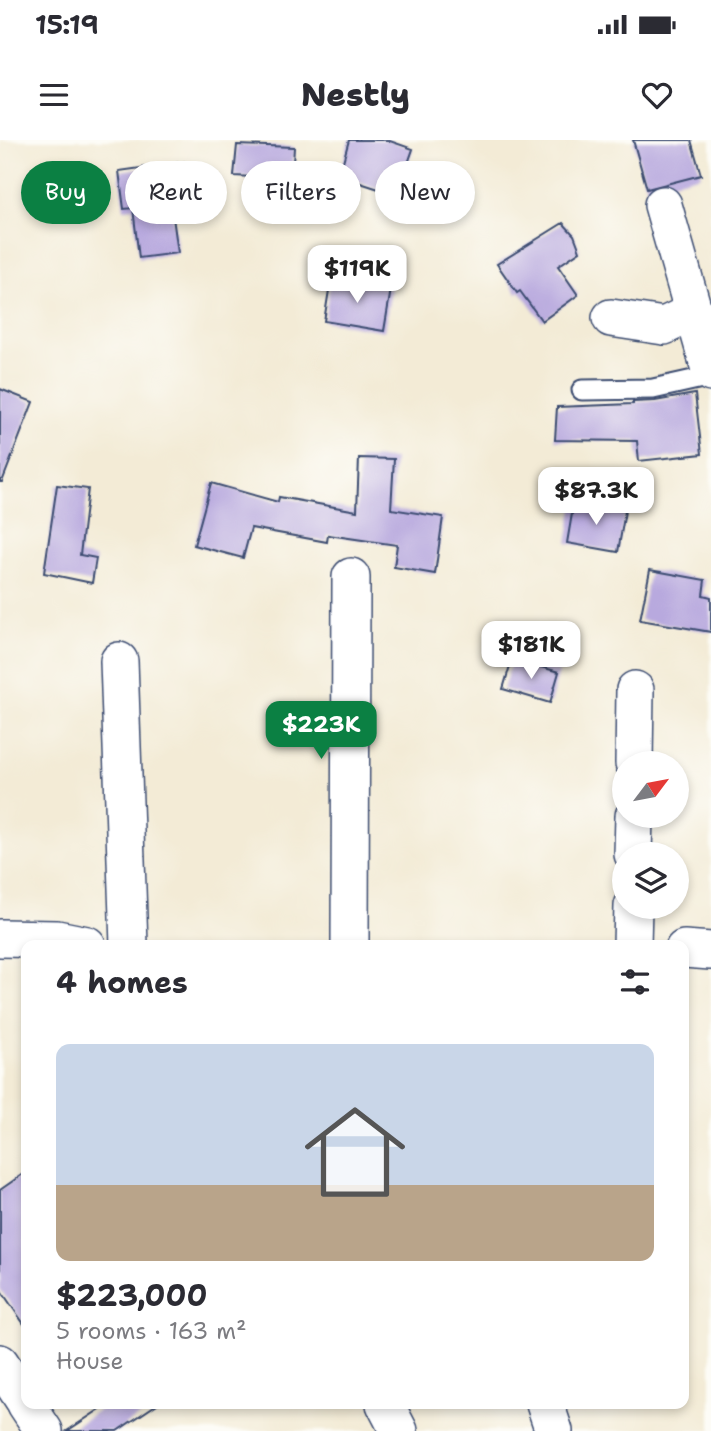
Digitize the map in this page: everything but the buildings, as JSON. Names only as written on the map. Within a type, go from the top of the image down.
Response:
[{"type":"street","points":[[663,205],[702,322],[711,375]]},
{"type":"street","points":[[611,318],[664,326],[702,322]]},
{"type":"street","points":[[350,940],[351,577]]},
{"type":"street","points":[[119,661],[129,940]]},
{"type":"street","points":[[634,751],[635,690]]},
{"type":"street","points":[[633,919],[633,940]]},
{"type":"street","points":[[0,938],[62,940]]},
{"type":"street","points":[[689,949],[711,951]]},
{"type":"street","points":[[21,1351],[0,1363],[21,1395]]},
{"type":"street","points":[[30,1409],[44,1431]]},
{"type":"street","points":[[388,1409],[399,1431]]},
{"type":"street","points":[[547,1409],[554,1431]]},
{"type":"lane","points":[[582,390],[653,389],[711,375]]}]
